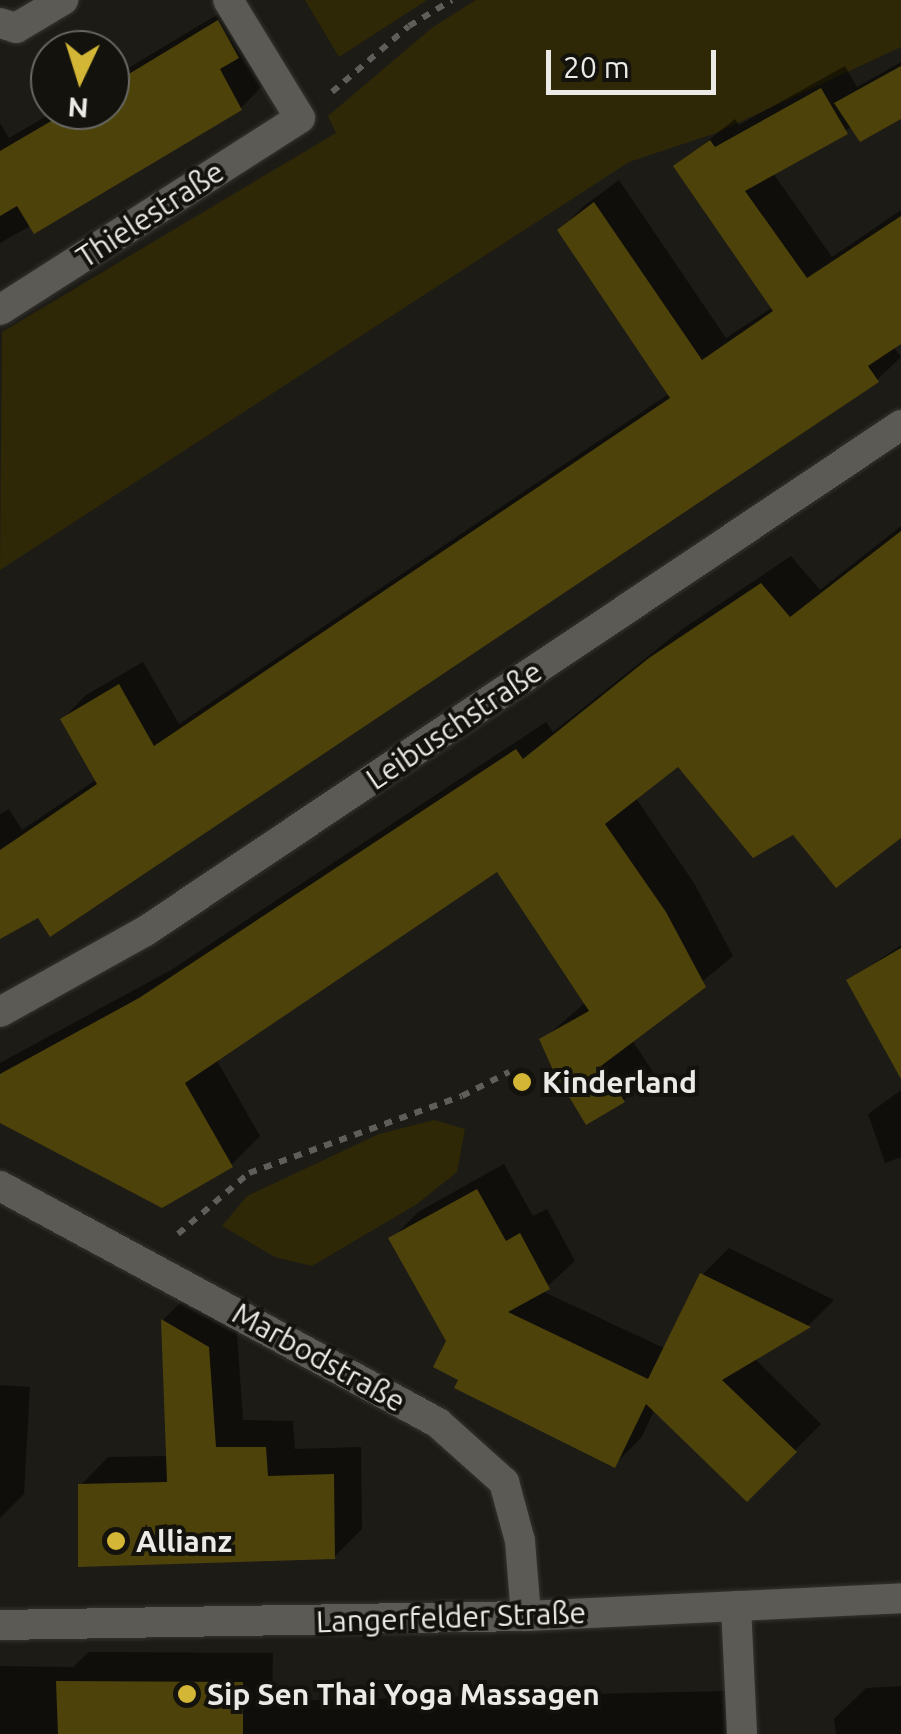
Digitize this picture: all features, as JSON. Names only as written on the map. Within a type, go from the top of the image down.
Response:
[{"type":"street","points":[[0,23],[16,28],[63,0]]},
{"type":"street","points":[[228,0],[300,118]]},
{"type":"street","name":"Thielestraße","points":[[0,310],[300,118]]},
{"type":"street","name":"Leibuschstraße","points":[[0,1012],[144,932],[901,426]]},
{"type":"street","name":"Marbodstraße","points":[[0,1186],[438,1424],[504,1482],[520,1541],[526,1616]]},
{"type":"street","name":"Langerfelder Straße","points":[[0,1625],[526,1616],[901,1598]]},
{"type":"street","points":[[736,1606],[742,1734]]},
{"type":"path","points":[[300,118],[410,26],[452,0]]},
{"type":"path","points":[[153,1267],[186,1225],[249,1173],[462,1096],[509,1072]]},
{"type":"shaded area","points":[[305,0],[427,0],[339,57]]},
{"type":"shaded area","points":[[476,0],[901,0],[901,47],[716,133],[629,162],[0,570],[2,332],[336,133],[328,116],[433,27]]},
{"type":"shaded area","points":[[434,1120],[465,1129],[457,1172],[417,1204],[312,1266],[275,1257],[222,1226],[247,1196],[379,1134]]},
{"type":"building","points":[[218,20],[239,58],[220,69],[242,110],[34,234],[17,206],[0,216],[0,151],[36,130],[130,130],[130,73]]},
{"type":"building","points":[[901,66],[901,119],[860,142],[834,103]]},
{"type":"building","points":[[821,88],[848,134],[745,191],[807,278],[901,216],[901,344],[868,366],[879,382],[50,937],[38,918],[0,939],[0,850],[97,784],[60,719],[119,684],[154,746],[670,398],[557,230],[594,202],[702,360],[773,311],[673,166],[710,140],[715,147]]},
{"type":"building","points":[[901,531],[901,838],[836,888],[793,835],[753,858],[678,767],[605,824],[666,912],[706,987],[601,1066],[625,1102],[586,1125],[553,1070],[539,1039],[589,1011],[497,872],[185,1083],[233,1167],[162,1208],[0,1123],[0,1074],[139,998],[516,749],[523,759],[649,658],[761,583],[790,617]]},
{"type":"building","points":[[901,948],[901,1079],[846,980]]},
{"type":"building","points":[[477,1189],[506,1241],[520,1233],[550,1289],[508,1312],[648,1379],[700,1273],[811,1327],[722,1380],[797,1452],[747,1502],[646,1404],[615,1468],[454,1388],[458,1380],[433,1367],[446,1341],[388,1238]]},
{"type":"building","points":[[161,1319],[209,1347],[216,1447],[266,1447],[268,1476],[334,1474],[335,1559],[78,1567],[78,1484],[167,1482]]},
{"type":"building","points":[[56,1681],[243,1682],[243,1734],[58,1734]]},
{"type":"place","name":"Kinderland","points":[[522,1082]]},
{"type":"place","name":"Allianz","points":[[116,1541]]},
{"type":"place","name":"Sip Sen Thai Yoga Massagen","points":[[187,1694]]}]
